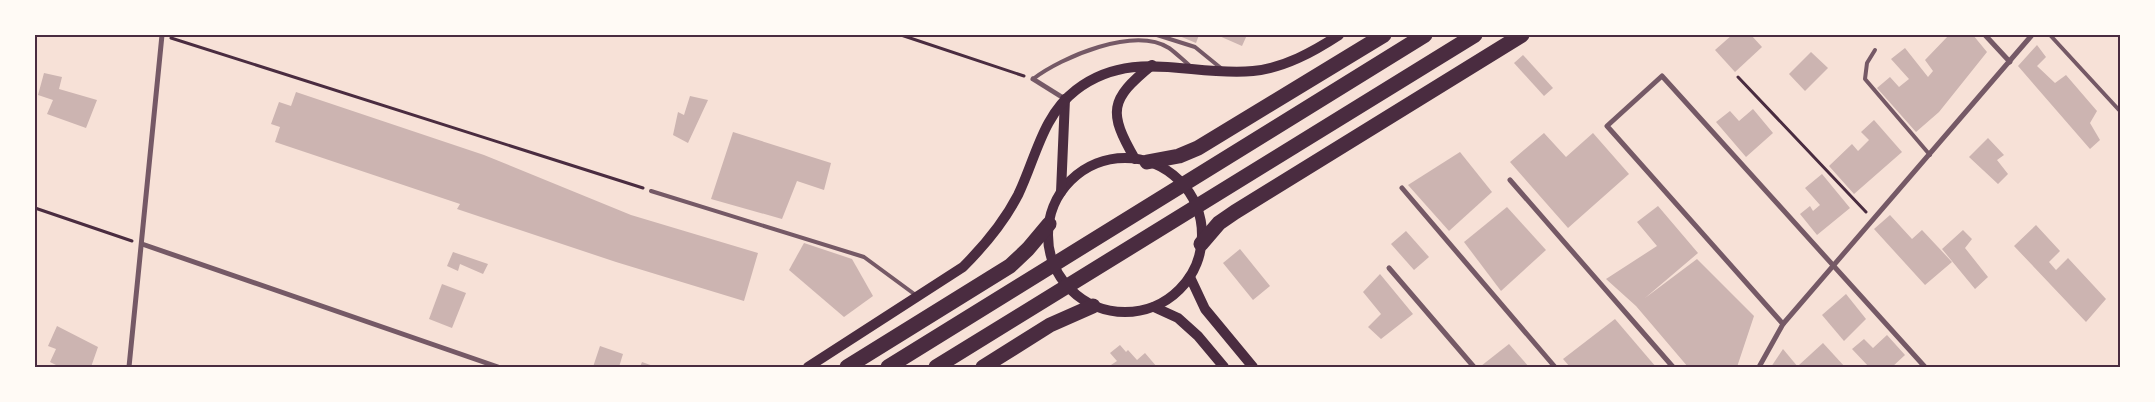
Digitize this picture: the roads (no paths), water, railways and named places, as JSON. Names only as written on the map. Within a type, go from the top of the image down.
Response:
[{"type":"highway","points":[[1141,161],[1179,156],[1198,148],[1384,35]]},
{"type":"highway","points":[[888,367],[1425,35]]},
{"type":"highway","points":[[936,367],[1474,35]]},
{"type":"highway","points":[[1201,237],[1236,212],[1522,35]]},
{"type":"highway","points":[[847,367],[1010,266],[1028,249],[1048,224]]},
{"type":"highway","points":[[983,367],[1050,325],[1093,306]]},
{"type":"main road","points":[[808,367],[963,267],[983,247],[1018,194],[1040,139],[1051,119],[1065,99],[1100,74],[1127,67],[1152,66],[1226,72],[1254,71],[1288,64],[1339,35]]},
{"type":"main road","points":[[1141,161],[1121,136],[1115,117],[1118,100],[1132,82],[1152,66]]},
{"type":"main road","points":[[1061,192],[1065,99]]},
{"type":"main road","points":[[1107,161],[1141,161],[1163,168],[1187,190],[1198,213],[1201,237],[1197,262],[1190,277],[1176,293],[1154,306],[1136,312],[1118,312],[1093,306],[1074,294],[1061,279],[1054,266],[1048,244],[1048,224],[1061,192],[1074,178],[1089,168],[1107,161]]},
{"type":"main road","points":[[1190,277],[1205,309],[1253,367]]},
{"type":"main road","points":[[1154,306],[1178,318],[1198,336],[1224,367]]},
{"type":"street","points":[[129,367],[162,35]]},
{"type":"street","points":[[1985,35],[2010,62]]},
{"type":"street","points":[[1759,367],[1783,324],[2032,35]]},
{"type":"street","points":[[1783,324],[1607,126],[1662,76],[1925,367]]},
{"type":"street","points":[[1033,79],[1065,99]]},
{"type":"street","points":[[1510,180],[1673,367]]},
{"type":"street","points":[[1402,188],[1555,367]]},
{"type":"street","points":[[142,244],[498,367]]},
{"type":"street","points":[[1389,268],[1474,367]]},
{"type":"lane","points":[[1157,35],[1195,47],[1226,72]]},
{"type":"lane","points":[[2050,35],[2119,110]]},
{"type":"lane","points":[[1033,79],[1048,67],[1114,42],[1143,41],[1168,47],[1193,69]]},
{"type":"lane","points":[[1875,50],[1867,62],[1865,79],[1930,155]]},
{"type":"lane","points":[[651,191],[864,257],[919,297]]}]
